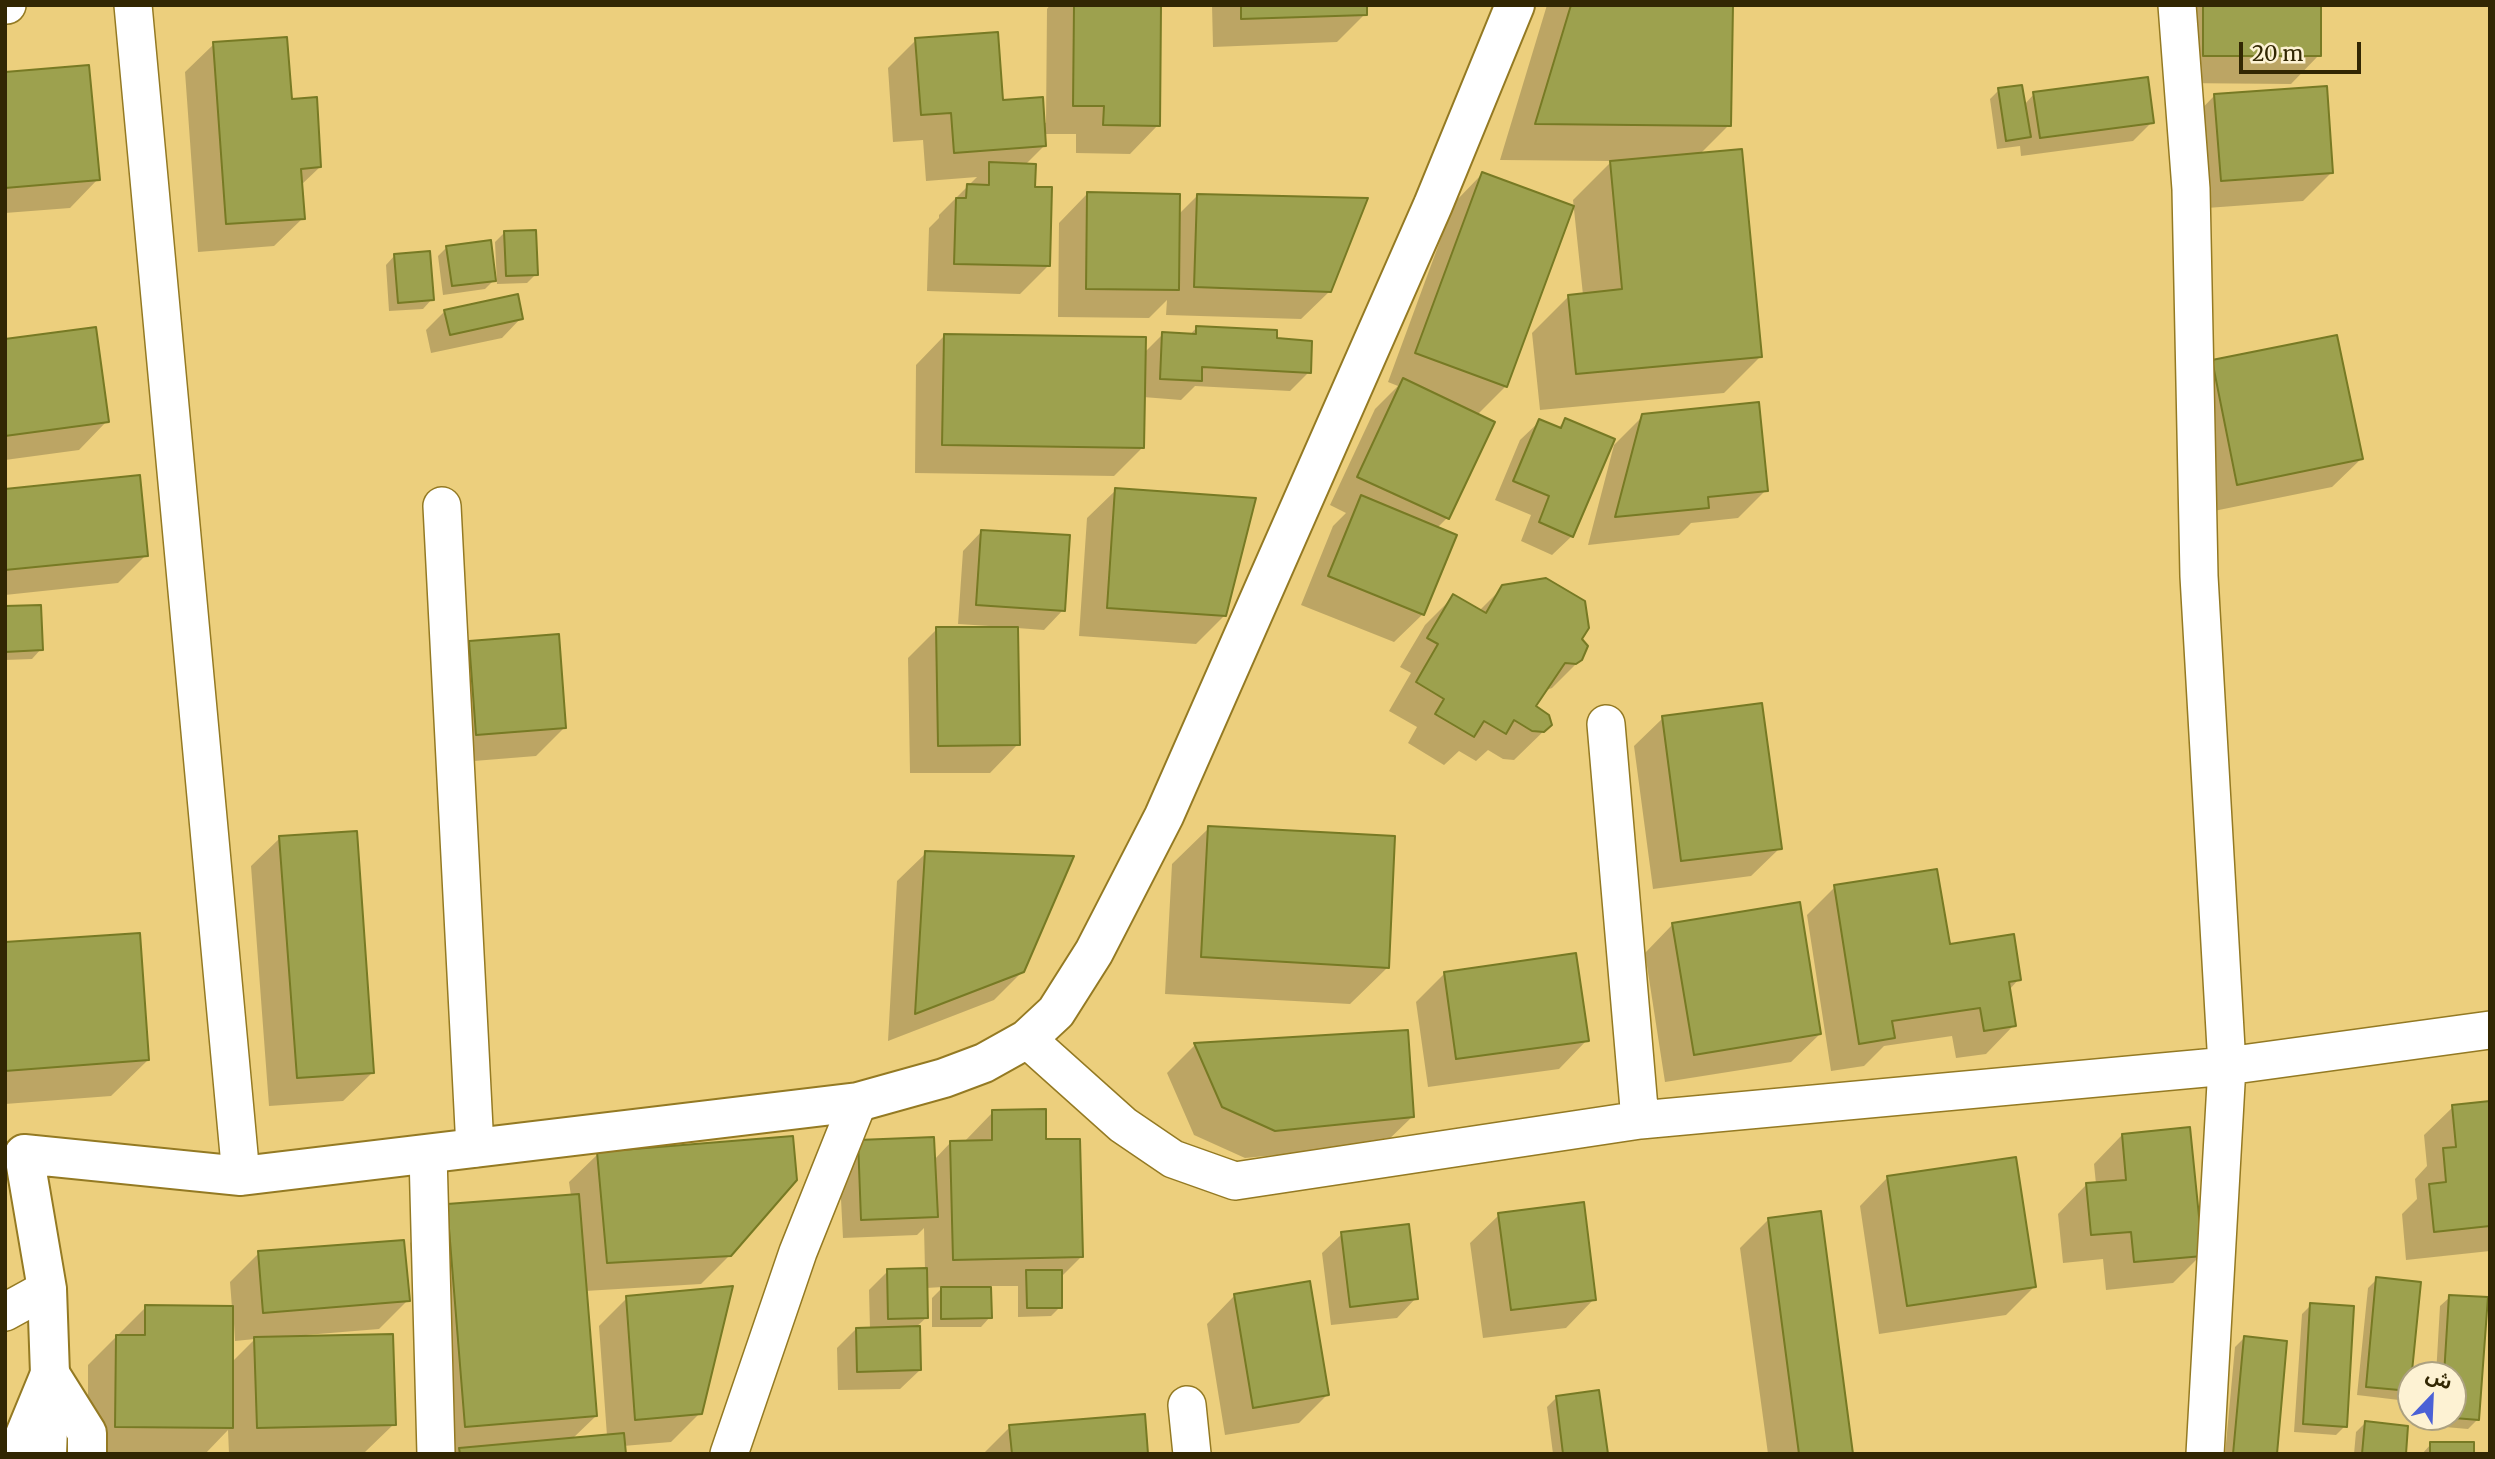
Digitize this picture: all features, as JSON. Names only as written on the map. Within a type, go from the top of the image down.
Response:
[{"type":"main road","points":[[47,1454],[50,1374],[47,1289],[24,1154],[241,1176],[858,1102],[944,1078],[984,1063],[1027,1039],[1056,1012],[1094,952],[1164,816],[1433,205],[1515,5]]},
{"type":"main road","points":[[17,1454],[50,1374]]},
{"type":"main road","points":[[50,1374],[87,1433],[87,1454]]},
{"type":"street","points":[[133,5],[241,1176]]},
{"type":"street","points":[[2177,5],[2191,189],[2199,576],[2227,1066],[2205,1454]]},
{"type":"street","points":[[442,506],[475,1148]]},
{"type":"street","points":[[1606,723],[1640,1120]]},
{"type":"street","points":[[1027,1039],[1123,1125],[1173,1159],[1235,1181],[1640,1120],[2227,1066],[2490,1030]]},
{"type":"street","points":[[729,1454],[798,1252],[858,1102]]},
{"type":"street","points":[[428,1154],[436,1454]]},
{"type":"street","points":[[5,1312],[47,1289]]},
{"type":"street","points":[[1186,1405],[1192,1454]]},
{"type":"building","points":[[1074,5],[1161,5],[1160,126],[1103,125],[1104,106],[1073,106]]},
{"type":"building","points":[[1241,5],[1367,5],[1367,15],[1241,19]]},
{"type":"building","points":[[1571,5],[1733,5],[1731,126],[1535,124]]},
{"type":"building","points":[[2203,5],[2321,5],[2321,56],[2203,56]]},
{"type":"building","points":[[998,32],[1003,100],[1043,97],[1046,146],[954,153],[951,113],[921,115],[915,38]]},
{"type":"building","points":[[287,37],[292,99],[317,97],[321,167],[301,169],[305,219],[226,224],[213,42]]},
{"type":"building","points":[[89,65],[100,180],[5,188],[5,72]]},
{"type":"building","points":[[2148,77],[2154,123],[2040,138],[2033,92]]},
{"type":"building","points":[[2022,85],[2031,137],[2006,141],[1998,88]]},
{"type":"building","points":[[2327,86],[2333,173],[2221,181],[2214,94]]},
{"type":"building","points":[[1742,149],[1762,357],[1576,374],[1568,295],[1622,289],[1610,161]]},
{"type":"building","points":[[989,162],[1036,164],[1035,187],[1052,187],[1050,266],[954,264],[956,198],[966,198],[967,184],[989,185]]},
{"type":"building","points":[[1482,172],[1574,206],[1507,387],[1415,353]]},
{"type":"building","points":[[1087,192],[1180,194],[1179,290],[1086,289]]},
{"type":"building","points":[[1197,194],[1368,198],[1331,292],[1194,287]]},
{"type":"building","points":[[536,230],[538,275],[506,276],[504,231]]},
{"type":"building","points":[[491,240],[496,281],[452,286],[446,246]]},
{"type":"building","points":[[430,251],[434,300],[398,303],[394,254]]},
{"type":"building","points":[[518,294],[523,319],[450,335],[444,310]]},
{"type":"building","points":[[1196,326],[1277,330],[1277,338],[1312,341],[1311,373],[1202,367],[1202,381],[1160,379],[1162,332],[1196,334]]},
{"type":"building","points":[[96,327],[109,422],[5,436],[5,339]]},
{"type":"building","points":[[944,334],[1146,337],[1144,448],[942,445]]},
{"type":"building","points":[[2337,335],[2363,459],[2237,485],[2212,360]]},
{"type":"building","points":[[1403,378],[1495,422],[1449,519],[1357,477]]},
{"type":"building","points":[[1759,402],[1768,491],[1708,497],[1709,508],[1615,517],[1642,414]]},
{"type":"building","points":[[1565,418],[1615,439],[1573,537],[1539,522],[1549,496],[1513,481],[1539,419],[1561,428]]},
{"type":"building","points":[[140,475],[148,556],[5,570],[5,489]]},
{"type":"building","points":[[1115,488],[1256,498],[1226,616],[1107,608]]},
{"type":"building","points":[[1361,495],[1457,535],[1424,615],[1328,576]]},
{"type":"building","points":[[981,530],[1070,535],[1065,611],[976,605]]},
{"type":"building","points":[[1546,578],[1585,601],[1589,628],[1582,639],[1588,646],[1582,660],[1576,664],[1565,663],[1536,706],[1549,715],[1552,725],[1544,732],[1532,731],[1514,720],[1506,734],[1484,721],[1474,737],[1435,714],[1444,699],[1416,682],[1438,644],[1427,638],[1453,594],[1486,613],[1502,585]]},
{"type":"building","points":[[41,605],[43,650],[5,652],[5,606]]},
{"type":"building","points":[[936,627],[1018,627],[1020,745],[938,746]]},
{"type":"building","points":[[559,634],[566,728],[476,735],[469,641]]},
{"type":"building","points":[[1762,703],[1782,849],[1681,861],[1662,716]]},
{"type":"building","points":[[1208,826],[1395,836],[1389,968],[1201,957]]},
{"type":"building","points":[[357,831],[374,1073],[297,1078],[279,836]]},
{"type":"building","points":[[925,851],[1074,856],[1024,972],[915,1014]]},
{"type":"building","points":[[1937,869],[1950,944],[2014,934],[2021,980],[2009,982],[2016,1026],[1984,1031],[1980,1008],[1892,1021],[1895,1038],[1859,1044],[1834,885]]},
{"type":"building","points":[[1800,902],[1821,1034],[1694,1055],[1672,923]]},
{"type":"building","points":[[140,933],[149,1060],[5,1071],[5,942]]},
{"type":"building","points":[[1576,953],[1589,1041],[1456,1059],[1444,972]]},
{"type":"building","points":[[1408,1030],[1414,1117],[1275,1131],[1222,1107],[1194,1043]]},
{"type":"building","points":[[2490,1101],[2490,1226],[2434,1232],[2429,1184],[2446,1182],[2443,1148],[2456,1147],[2452,1105]]},
{"type":"building","points":[[1046,1109],[1046,1139],[1080,1139],[1083,1257],[953,1260],[950,1141],[992,1140],[992,1110]]},
{"type":"building","points":[[2190,1127],[2203,1256],[2134,1262],[2131,1232],[2091,1235],[2086,1183],[2126,1180],[2122,1134]]},
{"type":"building","points":[[793,1136],[797,1180],[731,1256],[607,1263],[597,1152]]},
{"type":"building","points":[[934,1137],[938,1217],[861,1220],[858,1140]]},
{"type":"building","points":[[2016,1157],[2036,1287],[1907,1306],[1887,1176]]},
{"type":"building","points":[[579,1194],[597,1416],[465,1427],[447,1204]]},
{"type":"building","points":[[1584,1202],[1596,1300],[1511,1310],[1498,1213]]},
{"type":"building","points":[[1821,1211],[1853,1454],[1799,1454],[1768,1218]]},
{"type":"building","points":[[1409,1224],[1418,1299],[1350,1307],[1341,1232]]},
{"type":"building","points":[[404,1240],[410,1301],[263,1313],[258,1251]]},
{"type":"building","points":[[927,1268],[928,1318],[888,1319],[887,1269]]},
{"type":"building","points":[[1026,1270],[1062,1270],[1062,1308],[1027,1308]]},
{"type":"building","points":[[2376,1277],[2421,1282],[2413,1361],[2397,1361],[2397,1390],[2366,1387]]},
{"type":"building","points":[[1310,1281],[1329,1395],[1253,1408],[1234,1294]]},
{"type":"building","points":[[733,1286],[702,1414],[635,1420],[626,1296]]},
{"type":"building","points":[[941,1287],[991,1287],[992,1318],[941,1319]]},
{"type":"building","points":[[2449,1295],[2488,1297],[2479,1420],[2467,1419],[2467,1361],[2445,1361]]},
{"type":"building","points":[[2310,1303],[2354,1306],[2347,1427],[2303,1424]]},
{"type":"building","points":[[145,1305],[233,1306],[233,1428],[115,1427],[116,1335],[145,1335]]},
{"type":"building","points":[[920,1326],[921,1370],[857,1372],[856,1328]]},
{"type":"building","points":[[393,1334],[396,1425],[257,1428],[254,1337]]},
{"type":"building","points":[[2244,1336],[2287,1341],[2277,1454],[2233,1454]]},
{"type":"building","points":[[1599,1390],[1608,1454],[1563,1454],[1556,1396]]},
{"type":"building","points":[[1145,1414],[1148,1454],[1012,1454],[1009,1425]]},
{"type":"building","points":[[2365,1421],[2397,1425],[2397,1431],[2408,1431],[2406,1454],[2362,1454]]},
{"type":"building","points":[[624,1433],[626,1454],[460,1454],[459,1448]]},
{"type":"building","points":[[2430,1442],[2474,1442],[2474,1454],[2430,1454]]}]
